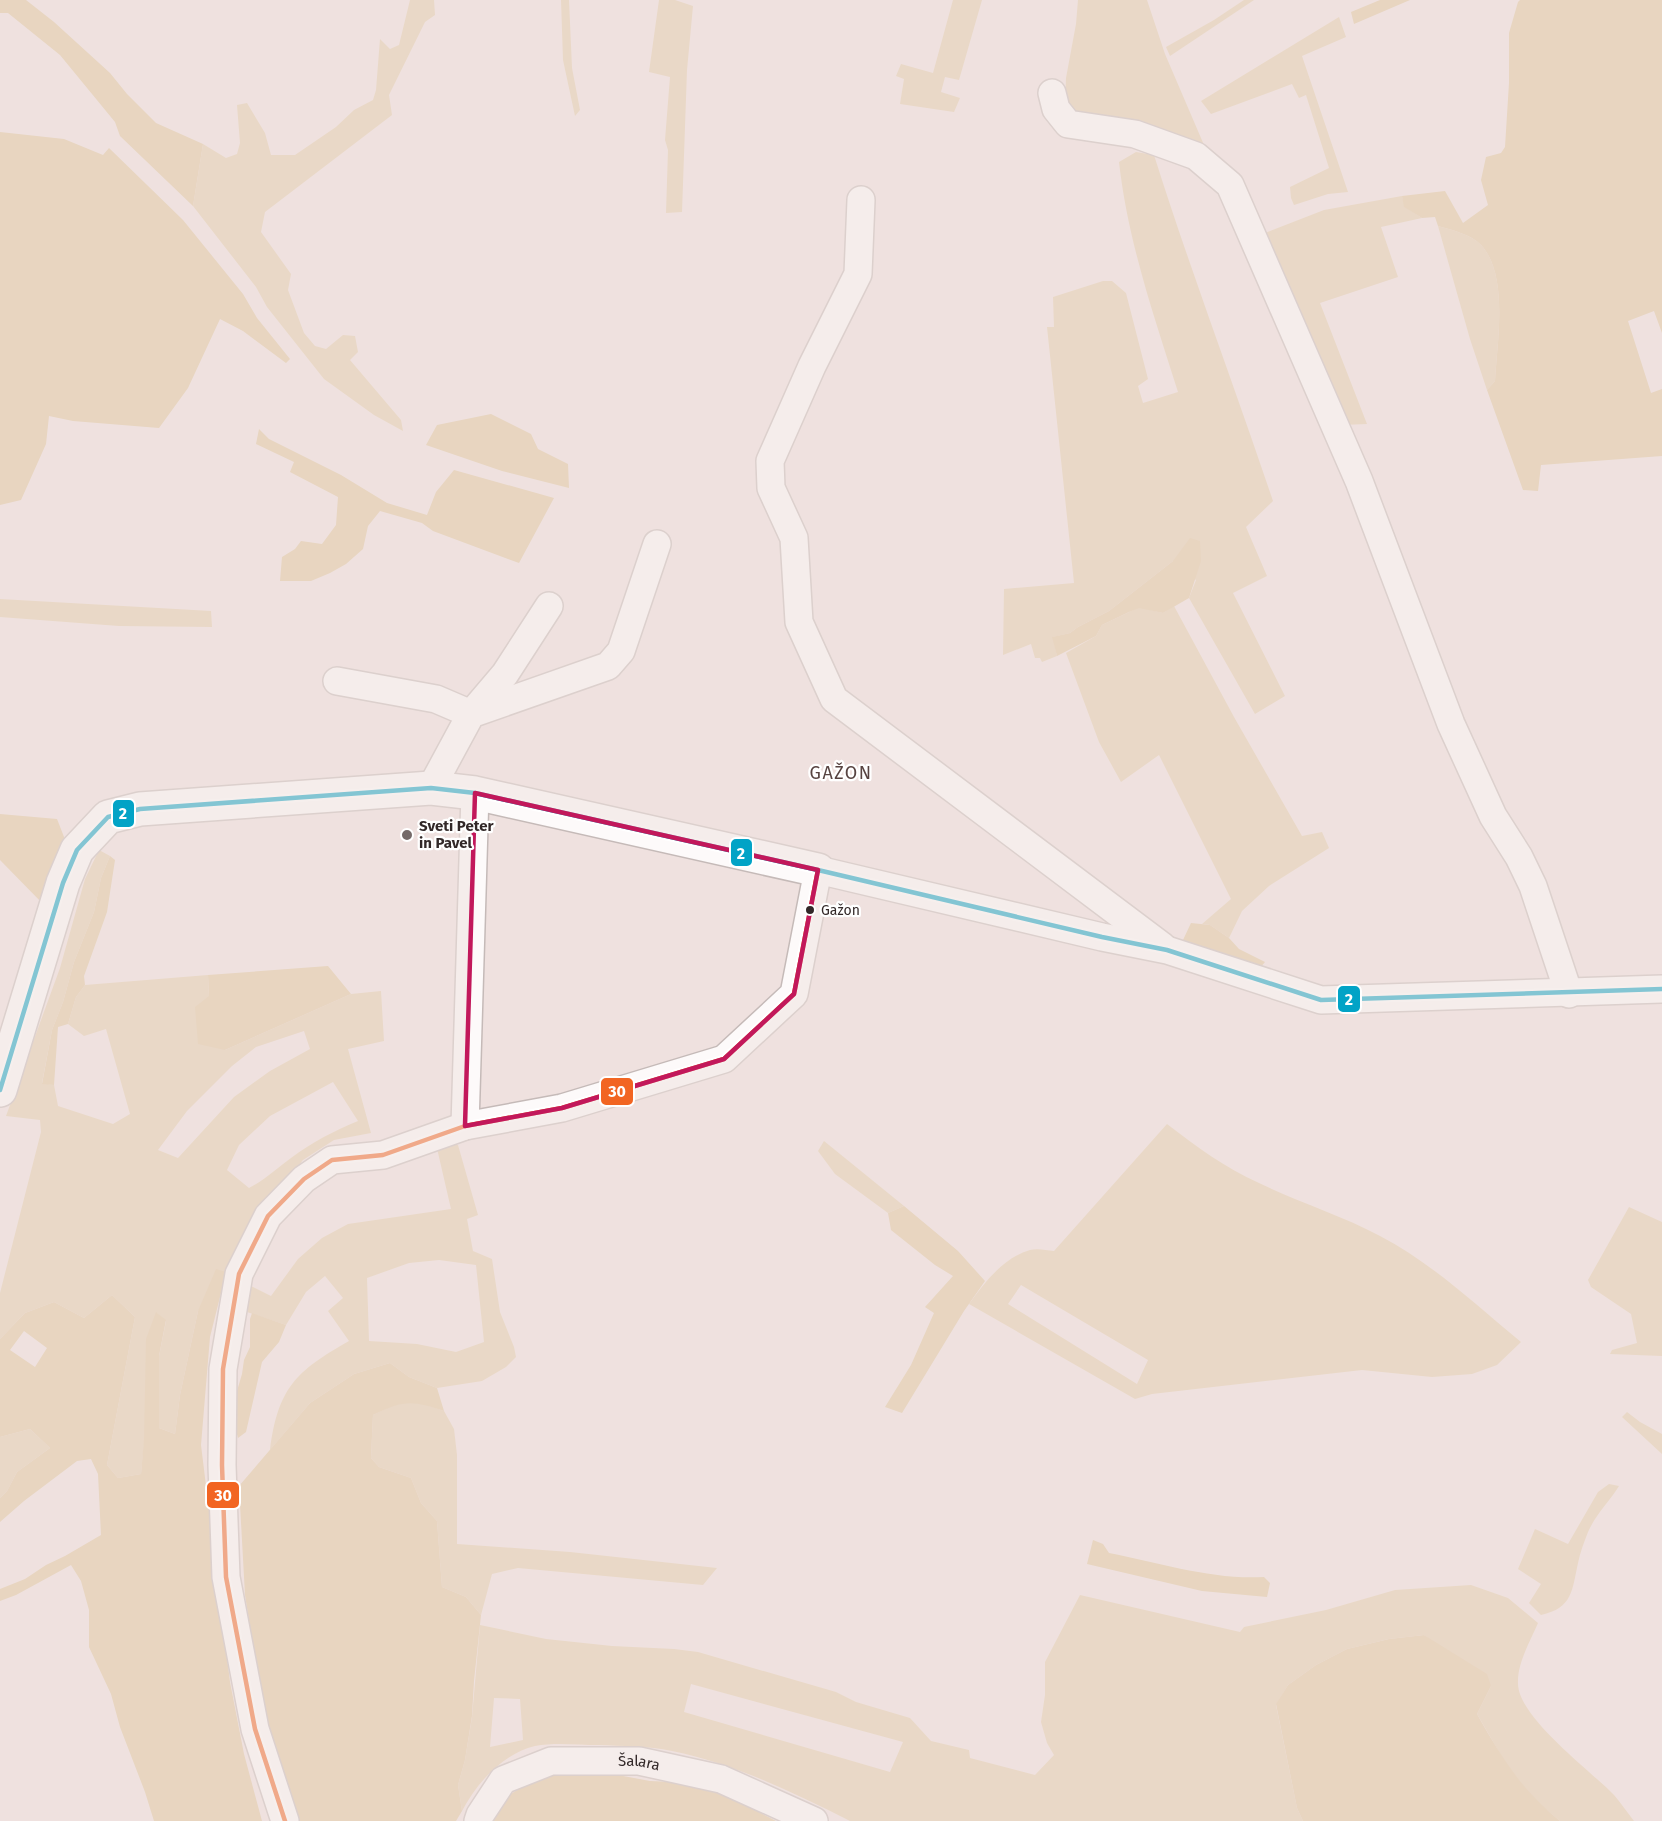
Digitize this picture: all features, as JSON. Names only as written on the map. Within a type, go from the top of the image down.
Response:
[{"type":"street","points":[[1053,93],[1056,110],[1068,124],[1136,134],[1197,156],[1230,185],[1359,481],[1451,724],[1493,816],[1519,857],[1533,886],[1569,994]]},
{"type":"street","points":[[861,200],[858,274],[812,366],[770,461],[771,488],[794,537],[799,622],[834,699],[1167,950]]},
{"type":"street","points":[[337,681],[436,699],[471,714],[608,666],[621,651],[657,544]]},
{"type":"street","points":[[431,788],[471,714],[505,674],[549,606]]},
{"type":"street","points":[[0,1090],[63,884],[77,850],[108,817],[140,809],[431,788],[475,793],[1167,950],[1321,1000],[1569,994],[1662,989]]},
{"type":"street","points":[[465,1126],[475,793]]},
{"type":"street","points":[[285,1821],[255,1730],[226,1577],[222,1465],[223,1369],[239,1274],[268,1216],[304,1179],[332,1160],[383,1155],[465,1126],[562,1108],[724,1059],[794,994],[818,870]]},
{"type":"street","name":"Šalara","points":[[478,1821],[503,1780],[551,1761],[639,1761],[722,1779],[814,1821]]},
{"type":"highlighted area","points":[[475,793],[818,870],[794,994],[724,1059],[562,1108],[465,1126]]},
{"type":"shaded area","points":[[0,0],[26,0],[110,73],[156,123],[203,144],[193,206],[120,136],[115,122],[60,55],[8,13],[0,13]]},
{"type":"shaded area","points":[[410,0],[434,0],[435,15],[425,22],[389,95],[392,115],[265,212],[261,232],[291,274],[288,290],[304,333],[315,346],[326,349],[343,335],[355,336],[358,352],[350,360],[401,420],[403,431],[374,415],[324,379],[267,307],[256,287],[193,206],[203,144],[226,158],[237,154],[240,143],[237,105],[247,103],[265,133],[271,155],[295,155],[336,127],[354,110],[373,100],[376,90],[380,39],[390,49],[399,45]]},
{"type":"shaded area","points":[[561,0],[569,0],[572,68],[580,110],[575,116],[563,60]]},
{"type":"shaded area","points":[[659,0],[675,0],[693,6],[687,70],[682,212],[666,213],[668,150],[665,140],[670,77],[649,72]]},
{"type":"shaded area","points":[[953,0],[982,0],[959,80],[945,77],[941,92],[960,98],[954,112],[900,104],[904,79],[896,76],[901,64],[933,73]]},
{"type":"shaded area","points":[[1078,0],[1147,0],[1165,54],[1207,152],[1072,119],[1065,106],[1066,78]]},
{"type":"shaded area","points":[[1244,0],[1254,0],[1170,56],[1166,47]]},
{"type":"shaded area","points":[[1380,0],[1410,0],[1354,24],[1351,12]]},
{"type":"shaded area","points":[[1520,0],[1662,0],[1662,333],[1654,311],[1628,321],[1651,393],[1662,389],[1662,456],[1541,465],[1538,491],[1523,490],[1487,390],[1495,381],[1499,329],[1498,291],[1490,258],[1481,245],[1472,238],[1438,226],[1435,217],[1422,218],[1404,207],[1402,196],[1445,191],[1463,223],[1488,205],[1481,180],[1486,157],[1501,153],[1505,147],[1509,33]]},
{"type":"shaded area","points":[[1339,17],[1346,37],[1302,56],[1348,192],[1328,194],[1294,205],[1290,187],[1329,168],[1306,95],[1299,98],[1292,84],[1211,114],[1201,101]]},
{"type":"shaded area","points":[[0,132],[64,139],[103,155],[109,148],[183,220],[243,294],[257,318],[290,359],[286,363],[243,331],[220,319],[188,388],[159,428],[73,421],[49,416],[46,444],[21,500],[0,505]]},
{"type":"shaded area","points":[[1136,152],[1154,155],[1273,501],[1246,527],[1267,576],[1233,593],[1285,696],[1255,714],[1189,598],[1196,580],[1173,561],[1109,611],[1070,633],[1053,637],[1057,656],[1042,662],[1040,658],[1035,658],[1031,644],[1003,655],[1004,589],[1074,583],[1047,327],[1054,327],[1053,297],[1103,281],[1112,281],[1126,293],[1148,379],[1138,386],[1143,403],[1178,392],[1135,250],[1123,192],[1119,162]]},
{"type":"shaded area","points":[[1402,196],[1405,207],[1422,218],[1381,227],[1398,277],[1320,303],[1367,424],[1341,425],[1276,255],[1265,233],[1324,210]]},
{"type":"shaded area","points":[[1438,226],[1477,241],[1490,258],[1495,274],[1499,310],[1498,348],[1495,381],[1487,390],[1470,339]]},
{"type":"shaded area","points":[[491,414],[531,434],[538,449],[568,464],[569,488],[502,471],[426,445],[437,425]]},
{"type":"shaded area","points":[[259,429],[269,439],[341,475],[387,503],[427,515],[436,492],[454,470],[554,498],[519,563],[433,531],[422,523],[380,511],[368,526],[363,549],[346,564],[311,581],[280,581],[282,557],[295,549],[301,541],[322,544],[336,525],[338,497],[290,472],[294,462],[256,444]]},
{"type":"shaded area","points":[[1190,538],[1200,541],[1201,561],[1189,598],[1163,613],[1139,608],[1129,612],[1102,625],[1096,636],[1057,656],[1052,637],[1070,633],[1109,611],[1173,561]]},
{"type":"shaded area","points":[[0,599],[211,611],[212,627],[119,626],[0,617]]},
{"type":"shaded area","points":[[1174,606],[1302,836],[1322,832],[1329,848],[1269,886],[1242,911],[1229,938],[1210,925],[1202,924],[1231,899],[1159,755],[1121,782],[1099,742],[1066,653],[1096,636],[1102,625],[1139,607],[1163,613]]},
{"type":"shaded area","points":[[0,814],[57,819],[66,842],[45,906],[0,860]]},
{"type":"shaded area","points":[[99,850],[110,856],[101,878],[94,912],[74,962],[63,1002],[52,1030],[42,1083],[54,1085],[58,1106],[113,1124],[130,1114],[106,1029],[84,1036],[68,1024],[76,997],[85,985],[208,975],[209,996],[225,1050],[351,994],[381,991],[384,1041],[348,1049],[371,1133],[334,1140],[303,1160],[277,1193],[229,1273],[198,1311],[180,1395],[175,1434],[159,1428],[159,1356],[166,1321],[157,1313],[141,1474],[118,1478],[107,1465],[135,1317],[112,1295],[84,1318],[54,1302],[25,1313],[0,1339],[0,1293],[41,1132],[40,1120],[6,1116],[60,968],[85,879]],"holes":[[[304,1031],[310,1049],[270,1071],[234,1097],[178,1158],[158,1150],[187,1111],[232,1066],[256,1047]],[[333,1082],[358,1121],[307,1147],[249,1188],[227,1170],[239,1145],[270,1116]]]},
{"type":"shaded area","points":[[110,856],[115,860],[107,912],[84,976],[85,985],[76,997],[68,1024],[58,1027],[54,1085],[42,1084],[52,1030],[63,1002],[74,962],[94,912],[101,878]]},
{"type":"shaded area","points":[[1191,923],[1210,925],[1229,938],[1239,949],[1265,962],[1259,969],[1198,954],[1183,940]]},
{"type":"shaded area","points":[[328,966],[351,994],[225,1050],[198,1044],[195,1007],[209,996],[208,975]]},
{"type":"shaded area","points":[[1167,1124],[1234,1171],[1350,1222],[1399,1247],[1453,1285],[1521,1342],[1497,1365],[1472,1374],[1432,1377],[1362,1370],[1152,1394],[1135,1399],[969,1304],[988,1280],[1011,1259],[1033,1249],[1054,1251]],"holes":[[[1021,1285],[1148,1360],[1137,1384],[1008,1304]]]},
{"type":"shaded area","points":[[824,1141],[904,1206],[888,1213],[835,1174],[818,1151]]},
{"type":"shaded area","points":[[436,1144],[458,1145],[478,1215],[467,1219],[473,1251],[492,1259],[500,1312],[516,1357],[506,1367],[482,1381],[437,1388],[409,1377],[390,1363],[354,1374],[310,1403],[270,1450],[278,1411],[293,1384],[315,1362],[349,1341],[328,1311],[343,1298],[325,1276],[306,1292],[286,1325],[241,1310],[247,1284],[271,1296],[298,1259],[322,1238],[348,1224],[451,1209]],"holes":[[[439,1260],[476,1265],[484,1342],[456,1352],[417,1344],[369,1341],[367,1278],[409,1263]]]},
{"type":"shaded area","points":[[904,1206],[958,1251],[985,1281],[964,1311],[902,1413],[885,1407],[911,1365],[934,1313],[925,1307],[953,1276],[935,1265],[891,1230],[888,1213]]},
{"type":"shaded area","points":[[1629,1207],[1662,1222],[1662,1356],[1610,1354],[1612,1350],[1637,1343],[1631,1314],[1591,1287],[1588,1280]]},
{"type":"shaded area","points":[[216,1269],[229,1273],[223,1285],[210,1337],[201,1445],[230,1682],[244,1754],[262,1821],[154,1821],[120,1727],[111,1694],[89,1647],[89,1610],[81,1581],[71,1565],[16,1595],[0,1601],[0,1589],[25,1579],[101,1535],[98,1474],[91,1459],[77,1461],[0,1522],[0,1498],[7,1491],[17,1472],[50,1448],[30,1429],[0,1437],[0,1339],[25,1313],[54,1302],[84,1318],[112,1295],[135,1317],[107,1465],[118,1478],[141,1474],[146,1339],[156,1312],[166,1320],[159,1356],[159,1428],[175,1434],[180,1395],[198,1311]],"holes":[[[24,1331],[47,1348],[35,1367],[10,1350]]]},
{"type":"shaded area","points":[[252,1313],[286,1325],[279,1342],[262,1362],[246,1432],[238,1438],[235,1427],[237,1391],[244,1360],[250,1347]]},
{"type":"shaded area","points":[[390,1363],[409,1377],[437,1388],[444,1411],[408,1403],[393,1406],[373,1415],[371,1458],[379,1467],[411,1478],[421,1503],[437,1521],[442,1587],[466,1597],[481,1615],[472,1716],[465,1760],[458,1785],[462,1811],[456,1821],[293,1821],[261,1696],[245,1595],[239,1486],[310,1403],[354,1374]]},
{"type":"shaded area","points":[[419,1402],[444,1411],[454,1429],[457,1455],[457,1544],[570,1552],[717,1568],[703,1585],[518,1568],[492,1574],[481,1615],[466,1597],[442,1587],[437,1521],[421,1503],[411,1478],[379,1467],[371,1458],[373,1415],[391,1406]]},
{"type":"shaded area","points":[[1627,1412],[1662,1434],[1662,1454],[1622,1417]]},
{"type":"shaded area","points":[[30,1429],[50,1448],[17,1472],[7,1491],[0,1498],[0,1437]]},
{"type":"shaded area","points":[[1609,1484],[1619,1486],[1588,1532],[1569,1596],[1559,1608],[1541,1615],[1529,1603],[1541,1584],[1518,1569],[1535,1529],[1568,1544],[1598,1492]]},
{"type":"shaded area","points":[[1093,1540],[1103,1544],[1109,1553],[1167,1566],[1225,1576],[1264,1577],[1270,1583],[1267,1597],[1202,1591],[1087,1564]]},
{"type":"shaded area","points":[[1471,1585],[1508,1598],[1538,1623],[1518,1676],[1521,1698],[1542,1727],[1614,1795],[1634,1821],[1560,1821],[1536,1801],[1506,1764],[1477,1714],[1491,1686],[1424,1635],[1389,1639],[1347,1649],[1316,1665],[1288,1685],[1276,1705],[1297,1808],[1303,1821],[850,1821],[763,1780],[718,1763],[672,1751],[644,1747],[567,1744],[535,1746],[501,1763],[483,1780],[462,1811],[458,1785],[465,1760],[472,1717],[480,1625],[546,1639],[698,1652],[836,1692],[856,1702],[910,1718],[931,1741],[969,1750],[970,1758],[1035,1775],[1054,1755],[1047,1743],[1041,1722],[1045,1695],[1045,1662],[1080,1595],[1240,1632],[1244,1627],[1326,1610],[1395,1590]],"holes":[[[691,1684],[903,1742],[890,1772],[684,1712]],[[494,1698],[520,1699],[523,1740],[490,1747]]]},
{"type":"shaded area","points":[[1424,1635],[1487,1674],[1491,1686],[1477,1714],[1513,1772],[1534,1797],[1560,1821],[1303,1821],[1297,1808],[1276,1704],[1288,1685],[1316,1665],[1347,1649],[1389,1639]]},
{"type":"shaded area","points":[[561,1772],[607,1773],[650,1781],[694,1783],[734,1799],[776,1821],[490,1821],[511,1794],[530,1781]]},
{"type":"transit line","name":"2","points":[[0,1090],[63,883],[77,850],[108,817],[140,809],[431,788],[475,793],[1167,950],[1321,1000],[1662,989]]},
{"type":"transit line","name":"30","points":[[285,1821],[255,1729],[226,1577],[222,1465],[223,1369],[239,1274],[268,1216],[304,1179],[332,1160],[383,1155],[465,1126],[562,1108],[724,1059],[794,994],[818,870]]},
{"type":"place","name":"Sveti Peter in Pavel","points":[[407,835]]},
{"type":"place","name":"Gažon","points":[[810,910]]},
{"type":"district","name":"GAŽON","points":[[841,773]]}]
